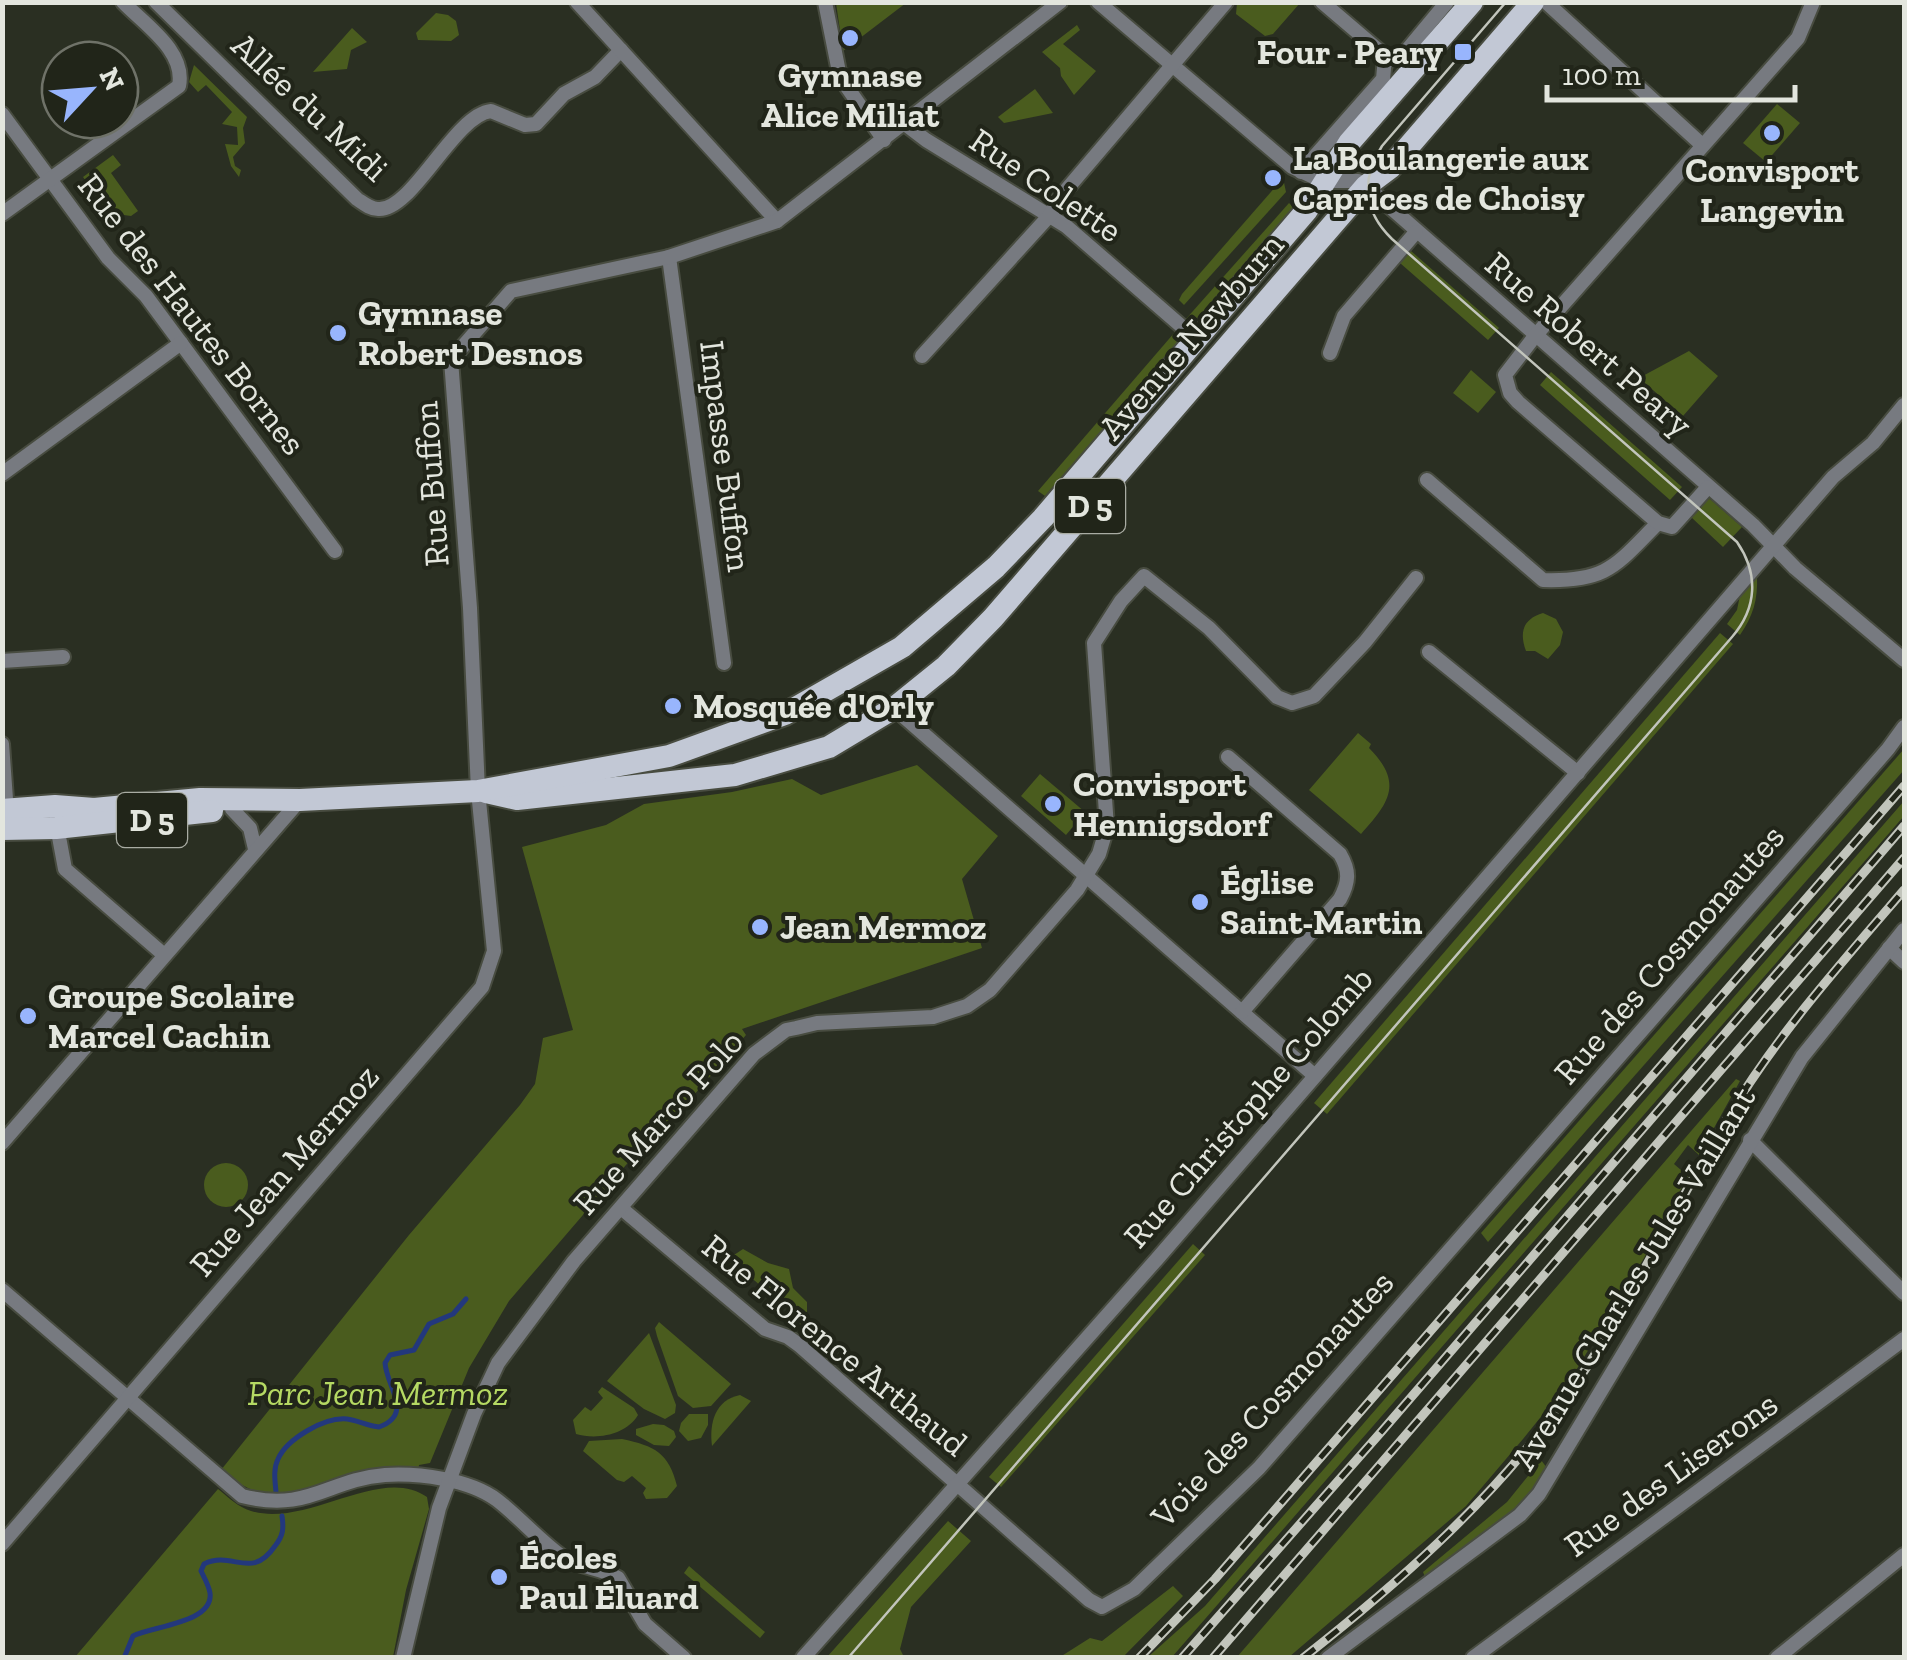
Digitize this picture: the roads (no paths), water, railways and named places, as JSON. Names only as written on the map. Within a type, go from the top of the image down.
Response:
[{"type":"main road","name":"Avenue Newburn","points":[[478,790],[669,756],[784,714],[902,647],[996,567],[1071,484],[1307,210],[1311,176],[1350,144],[1472,2]]},
{"type":"main road","name":"Avenue Newburn","points":[[894,708],[946,666],[992,618],[1366,186],[1390,168],[1532,2]]},
{"type":"main road","name":"D 5","points":[[55,817],[83,809],[186,800],[300,800],[478,790],[518,798],[735,774],[828,747],[894,708]]},
{"type":"main road","name":"D 5","points":[[5,819],[232,809],[300,800]]},
{"type":"street","points":[[2,214],[179,86],[178,59],[123,2]]},
{"type":"street","name":"Allée du Midi","points":[[156,2],[356,198],[382,210],[405,194],[474,116],[491,110],[525,125],[536,124],[564,94],[594,77],[621,50]]},
{"type":"street","points":[[578,2],[777,220]]},
{"type":"street","points":[[825,2],[840,76],[884,140]]},
{"type":"street","name":"Rue Buffon","points":[[478,790],[470,608],[451,360],[511,291],[670,257],[777,220],[1060,2]]},
{"type":"street","points":[[1098,2],[1292,168],[1311,176],[1358,181],[1366,186]]},
{"type":"street","points":[[922,356],[1050,215],[1061,196],[1226,2]]},
{"type":"street","points":[[1322,2],[1390,60],[1403,55],[1448,2]]},
{"type":"street","points":[[1546,2],[1702,144]]},
{"type":"street","points":[[1708,487],[1672,527],[1658,522],[1510,393],[1505,375],[1798,38],[1813,2]]},
{"type":"street","points":[[1311,176],[1383,79],[1386,58]]},
{"type":"street","name":"Rue des Hautes Bornes","points":[[2,114],[108,258],[146,296],[334,550]]},
{"type":"street","name":"Rue Colette","points":[[905,124],[1050,215],[1195,338]]},
{"type":"street","name":"Rue Robert Peary","points":[[1366,186],[1753,525],[1773,547]]},
{"type":"street","points":[[1330,353],[1344,316],[1416,232]]},
{"type":"street","name":"Impasse Buffon","points":[[670,257],[724,663]]},
{"type":"street","points":[[2,474],[181,343]]},
{"type":"street","name":"Rue Christophe Colomb","points":[[804,1658],[959,1485],[1832,477],[1873,444],[1904,405]]},
{"type":"street","points":[[1427,480],[1544,580],[1589,578],[1609,570],[1658,522]]},
{"type":"street","points":[[1773,547],[1904,660]]},
{"type":"street","name":"Rue Marco Polo","points":[[403,1658],[428,1547],[474,1414],[498,1363],[532,1314],[754,1054],[786,1030],[816,1023],[933,1016],[967,1006],[990,990],[1085,878],[1099,854],[1107,827],[1094,643],[1121,601],[1144,576],[1209,628],[1277,697],[1292,703],[1314,696],[1365,642],[1416,578]]},
{"type":"street","points":[[1428,652],[1578,773]]},
{"type":"street","points":[[2,662],[63,657]]},
{"type":"street","points":[[894,708],[1315,1076]]},
{"type":"street","name":"Rue des Cosmonautes","points":[[1476,1219],[1888,750],[1904,726]]},
{"type":"street","points":[[2,744],[5,819]]},
{"type":"street","points":[[1228,758],[1340,854],[1347,866],[1348,885],[1340,899],[1242,1012]]},
{"type":"street","name":"Rue Jean Mermoz","points":[[2,1544],[482,987],[494,951],[478,790]]},
{"type":"street","points":[[2,1144],[300,800]]},
{"type":"street","points":[[232,809],[250,828],[255,849]]},
{"type":"street","points":[[55,817],[65,869],[163,954]]},
{"type":"street","name":"Avenue Charles Jules Vaillant","points":[[1328,1658],[1520,1515],[1539,1494],[1802,1057],[1904,930]]},
{"type":"street","points":[[1889,948],[1904,962]]},
{"type":"street","points":[[1750,1140],[1904,1293]]},
{"type":"street","name":"Rue Florence Arthaud","points":[[621,1208],[765,1330],[788,1336],[799,1345],[1089,1600],[1102,1607]]},
{"type":"street","name":"Voie des Cosmonautes","points":[[1102,1607],[1134,1589],[1259,1468],[1476,1219]]},
{"type":"street","points":[[2,1290],[242,1496],[264,1502],[294,1502],[387,1475],[450,1481],[496,1499],[577,1565],[618,1578],[645,1624],[684,1658]]},
{"type":"street","name":"Rue des Liserons","points":[[1473,1658],[1904,1339]]},
{"type":"street","points":[[1780,1657],[1904,1555]]},
{"type":"waterway","points":[[276,1492],[278,1459],[289,1444],[307,1431],[338,1419],[379,1427],[389,1422],[397,1408],[385,1363],[390,1355],[414,1350],[429,1324],[453,1314],[466,1299]]},
{"type":"waterway","points":[[124,1658],[133,1636],[192,1617],[209,1603],[210,1593],[201,1571],[204,1564],[224,1560],[258,1562],[266,1556],[281,1536],[282,1516]]},
{"type":"tram line","points":[[848,1658],[1732,637],[1746,614],[1752,578],[1737,542],[1392,239],[1375,217],[1368,183],[1382,146],[1506,2]]},
{"type":"railway","points":[[1139,1658],[1215,1579],[1904,786]]},
{"type":"railway","points":[[1182,1658],[1904,826]]},
{"type":"railway","points":[[1213,1658],[1904,858]]},
{"type":"railway","points":[[1303,1658],[1439,1542],[1530,1445],[1604,1339],[1707,1154],[1767,1057],[1904,890]]},
{"type":"place","name":"Gymnase Alice Miliat","points":[[850,38]]},
{"type":"place","name":"Four - Peary","points":[[1463,52]]},
{"type":"place","name":"Convisport Langevin","points":[[1772,133]]},
{"type":"place","name":"La Boulangerie aux Caprices de Choisy","points":[[1273,178]]},
{"type":"place","name":"Gymnase Robert Desnos","points":[[338,333]]},
{"type":"place","name":"Mosquée d'Orly","points":[[673,706]]},
{"type":"place","name":"Convisport Hennigsdorf","points":[[1053,804]]},
{"type":"place","name":"Église Saint-Martin","points":[[1200,902]]},
{"type":"place","name":"Jean Mermoz","points":[[760,927]]},
{"type":"place","name":"Groupe Scolaire Marcel Cachin","points":[[28,1016]]},
{"type":"place","name":"Écoles Paul Éluard","points":[[499,1577]]},
{"type":"park label","name":"Parc Jean Mermoz","points":[[378,1393]]}]
